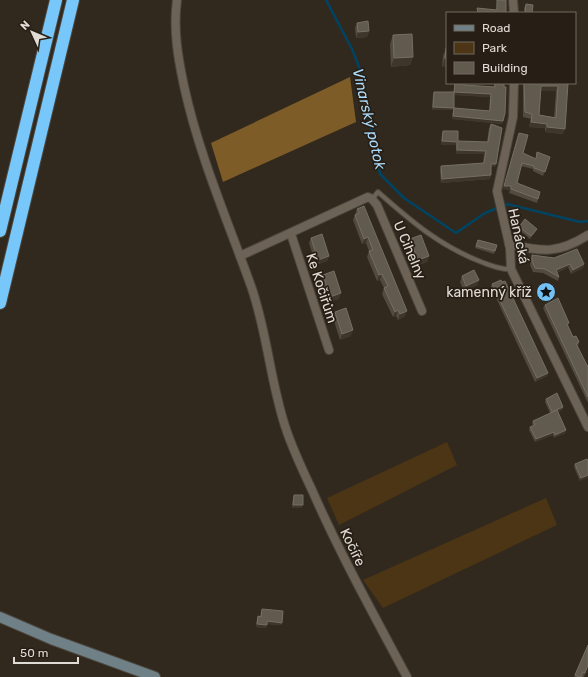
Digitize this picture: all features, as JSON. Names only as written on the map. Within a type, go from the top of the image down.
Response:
[{"type":"highway","points":[[0,231],[56,0]]},
{"type":"highway","points":[[0,303],[73,0]]},
{"type":"main road","points":[[0,617],[155,677]]},
{"type":"street","name":"Kočíře","points":[[177,0],[177,42],[181,69],[195,131],[207,168],[240,256],[263,327],[285,425],[291,443],[335,542],[407,677]]},
{"type":"street","points":[[513,0],[514,12]]},
{"type":"street","name":"Hanácká","points":[[514,84],[513,117],[497,186],[499,207],[509,244],[511,269],[588,427]]},
{"type":"street","points":[[240,256],[291,234],[364,198],[372,199]]},
{"type":"street","name":"U Cihelny","points":[[372,199],[377,205],[422,311]]},
{"type":"street","name":"Ke Kočiřům","points":[[291,234],[329,350]]},
{"type":"street","points":[[509,244],[533,250],[552,250],[573,244],[588,235]]},
{"type":"lane","points":[[372,199],[378,192],[427,233],[460,254],[495,267],[511,269]]},
{"type":"green space","points":[[447,442],[457,465],[339,525],[327,498]]},
{"type":"green space","points":[[546,498],[557,525],[383,608],[363,580]]},
{"type":"shaded area","points":[[350,77],[356,122],[223,182],[211,143]]},
{"type":"building","points":[[497,0],[506,0],[506,12],[478,12],[477,8],[497,10]]},
{"type":"building","points":[[526,4],[533,5],[532,12],[525,12]]},
{"type":"building","points":[[368,21],[369,31],[358,32],[357,23]]},
{"type":"building","points":[[412,34],[413,57],[394,58],[393,35]]},
{"type":"building","points":[[455,84],[495,87],[495,84],[504,84],[504,87],[506,87],[505,113],[503,121],[453,116],[454,108],[490,111],[491,94],[454,92]]},
{"type":"building","points":[[524,84],[568,84],[565,129],[547,127],[547,124],[531,122],[532,114],[525,112]],"holes":[[[541,86],[558,86],[556,118],[539,115]]]},
{"type":"building","points":[[434,92],[454,92],[454,108],[433,107]]},
{"type":"building","points":[[491,124],[502,128],[496,164],[491,164],[491,175],[442,179],[441,166],[484,163],[486,151],[457,150],[457,142],[442,141],[443,131],[458,131],[458,141],[488,142]]},
{"type":"building","points":[[519,133],[528,135],[523,153],[536,159],[537,152],[550,157],[545,172],[534,168],[534,166],[522,163],[517,183],[540,192],[538,199],[511,189],[511,186],[504,186]]},
{"type":"building","points":[[364,206],[407,311],[400,314],[398,310],[395,312],[384,288],[388,286],[382,274],[379,275],[369,251],[373,250],[368,237],[364,239],[355,215],[359,213],[357,209]]},
{"type":"building","points":[[525,219],[537,229],[531,236],[519,227]]},
{"type":"building","points":[[322,234],[329,256],[318,260],[311,238]]},
{"type":"building","points":[[421,235],[429,256],[418,260],[410,239]]},
{"type":"building","points":[[478,240],[497,245],[495,251],[476,246]]},
{"type":"building","points":[[577,249],[584,264],[573,270],[570,264],[556,270],[559,277],[545,269],[535,268],[532,261],[532,255],[554,258]]},
{"type":"building","points":[[474,270],[479,280],[466,286],[462,276]]},
{"type":"building","points":[[334,271],[341,293],[330,297],[323,275]]},
{"type":"building","points":[[501,280],[502,282],[505,281],[548,373],[537,378],[492,284]]},
{"type":"building","points":[[558,298],[569,323],[567,324],[573,337],[576,336],[579,342],[576,344],[588,367],[588,397],[545,305]]},
{"type":"building","points":[[346,308],[353,330],[342,334],[335,312]]},
{"type":"building","points":[[557,393],[563,407],[552,412],[546,399]]},
{"type":"building","points":[[557,410],[566,430],[555,435],[554,432],[536,439],[530,427],[535,425],[533,421]]},
{"type":"building","points":[[587,459],[588,475],[581,478],[575,464]]},
{"type":"building","points":[[294,495],[303,495],[303,505],[293,505]]},
{"type":"building","points":[[262,609],[283,611],[282,623],[267,621],[267,625],[257,624],[258,616],[261,617]]},
{"type":"building","points":[[588,645],[588,665],[585,673],[583,672],[581,677],[579,677],[575,675]]},
{"type":"waterway","name":"Vinarský potok","points":[[326,0],[352,49],[361,72],[380,174],[404,198],[456,233],[485,213],[507,204],[580,222],[588,221]]},
{"type":"place","name":"kamenný kříž","points":[[546,292]]}]
